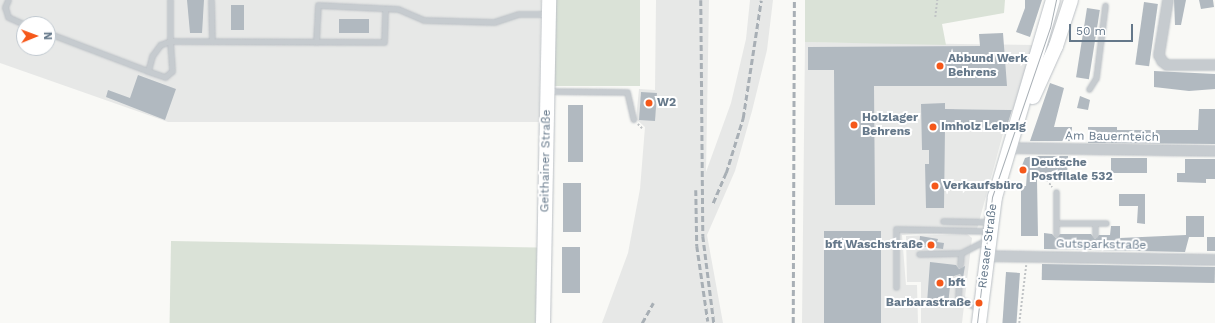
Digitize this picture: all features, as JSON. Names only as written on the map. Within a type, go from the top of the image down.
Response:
[{"type":"main road","name":"Geithainer Straße","points":[[543,323],[549,0]]},
{"type":"main road","name":"Riesaer Straße","points":[[980,316],[989,231],[1009,148],[1053,0]]},
{"type":"main road","name":"Riesaer Straße","points":[[1009,148],[1056,46],[1071,0]]},
{"type":"street","points":[[1168,0],[1160,55],[1162,61],[1167,64],[1215,65]]},
{"type":"street","name":"Am Bauernteich","points":[[1009,148],[1215,151]]},
{"type":"street","name":"Gutsparkstraße","points":[[986,256],[1026,257],[1056,253],[1215,260]]},
{"type":"lane","points":[[8,0],[5,7],[8,17],[16,20]]},
{"type":"lane","points":[[56,36],[148,71],[165,77],[169,76],[172,71],[170,0]]},
{"type":"lane","points":[[211,0],[212,41]]},
{"type":"lane","points":[[316,42],[318,5],[398,9],[424,20],[494,22],[519,14],[549,14]]},
{"type":"lane","points":[[1088,89],[1096,78],[1105,6]]},
{"type":"lane","points":[[148,71],[152,56],[160,45],[170,41],[384,42],[385,8]]},
{"type":"lane","points":[[547,91],[627,92],[633,119]]},
{"type":"lane","points":[[1056,192],[1056,234]]},
{"type":"lane","points":[[943,221],[989,231]]},
{"type":"lane","points":[[1056,223],[1106,223]]},
{"type":"lane","points":[[1094,235],[1095,223]]},
{"type":"lane","points":[[896,287],[896,229],[989,231]]},
{"type":"lane","points":[[919,254],[961,253],[989,231]]},
{"type":"lane","points":[[960,265],[961,253]]},
{"type":"lane","points":[[959,278],[958,298],[980,316]]},
{"type":"path","points":[[935,17],[936,0]]},
{"type":"path","points":[[1047,174],[1047,180],[1056,192]]},
{"type":"path","points":[[1019,323],[1026,257]]},
{"type":"path","points":[[1019,284],[1023,285]]},
{"type":"path","points":[[1017,303],[1022,303]]},
{"type":"shaded area","points":[[0,0],[541,0],[539,122],[168,122],[0,63]]},
{"type":"shaded area","points":[[551,0],[640,0],[640,86],[551,86]]},
{"type":"shaded area","points":[[656,0],[709,0],[706,172],[731,103],[746,39],[750,0],[773,0],[767,50],[752,111],[735,171],[707,235],[723,323],[602,323],[628,253],[640,189],[645,127],[636,119],[639,89],[655,90]]},
{"type":"shaded area","points":[[805,0],[1005,0],[1004,13],[942,24],[946,45],[805,42]]},
{"type":"shaded area","points":[[805,42],[1035,45],[1013,110],[954,109],[954,129],[1004,130],[977,229],[902,235],[906,285],[917,285],[918,323],[802,323]]},
{"type":"shaded area","points":[[967,234],[972,238],[962,323],[921,323],[921,282],[907,282],[906,236]]},
{"type":"shaded area","points":[[171,241],[537,247],[536,323],[170,323]]},
{"type":"building","points":[[187,0],[204,0],[202,33],[190,33]]},
{"type":"building","points":[[1025,0],[1042,0],[1030,37],[1016,32],[1025,8]]},
{"type":"building","points":[[1174,0],[1186,0],[1181,25],[1175,25]]},
{"type":"building","points":[[1199,0],[1213,0],[1214,7],[1201,9]]},
{"type":"building","points":[[1144,2],[1158,4],[1149,66],[1135,64]]},
{"type":"building","points":[[231,5],[244,5],[244,30],[231,30]]},
{"type":"building","points":[[1087,8],[1100,10],[1089,79],[1076,77]]},
{"type":"building","points":[[339,19],[369,19],[369,33],[339,33]]},
{"type":"building","points":[[1003,33],[1007,86],[874,86],[875,205],[835,205],[834,70],[808,70],[808,47],[980,46],[979,34]]},
{"type":"building","points":[[1154,71],[1215,74],[1215,89],[1189,91],[1154,87]]},
{"type":"building","points":[[138,75],[176,89],[165,120],[106,97],[108,90],[130,98]]},
{"type":"building","points":[[1050,83],[1064,88],[1054,127],[1072,127],[1072,141],[1030,141]]},
{"type":"building","name":"W2","points":[[641,92],[657,93],[655,121],[639,120]]},
{"type":"building","points":[[1080,96],[1090,100],[1088,110],[1077,108]]},
{"type":"building","points":[[945,103],[945,109],[1012,110],[1006,129],[945,128],[944,208],[926,208],[925,164],[929,164],[929,150],[922,150],[921,104]]},
{"type":"building","points":[[568,105],[583,105],[583,162],[568,162]]},
{"type":"building","points":[[1199,109],[1215,109],[1215,144],[1088,143],[1088,127],[1117,127],[1117,130],[1198,130]]},
{"type":"building","points":[[1032,156],[1068,156],[1067,176],[1065,179],[1037,179],[1038,236],[1021,236],[1021,186],[1026,186],[1027,173],[1019,173],[1025,158]]},
{"type":"building","points":[[1111,158],[1147,158],[1147,173],[1111,173]]},
{"type":"building","points":[[1185,159],[1215,159],[1215,179],[1206,179],[1206,183],[1177,182],[1177,173],[1185,173]]},
{"type":"building","points":[[563,183],[581,183],[581,232],[563,232]]},
{"type":"building","points":[[1119,194],[1145,194],[1145,224],[1137,223],[1138,206],[1119,206]]},
{"type":"building","points":[[1186,216],[1204,216],[1204,237],[1189,237],[1185,252],[1044,249],[1044,233],[1052,234],[1056,238],[1060,234],[1091,234],[1095,239],[1099,235],[1110,235],[1111,226],[1120,226],[1120,238],[1186,235]]},
{"type":"building","points":[[824,231],[881,231],[881,323],[824,323]]},
{"type":"building","name":"bft Waschstraße","points":[[920,236],[938,239],[937,242],[944,243],[943,249],[919,246]]},
{"type":"building","points":[[1207,237],[1215,237],[1215,251],[1207,251]]},
{"type":"building","points":[[562,247],[580,247],[580,293],[562,293]]},
{"type":"building","name":"bft","points":[[930,262],[956,265],[959,269],[965,266],[963,278],[960,274],[951,277],[948,305],[927,303]]},
{"type":"building","points":[[1042,264],[1215,267],[1215,283],[1042,280]]},
{"type":"building","points":[[1006,272],[1020,273],[1016,323],[1002,323]]},
{"type":"tram line","points":[[977,323],[992,197],[1050,28],[1056,0]]},
{"type":"railway","points":[[701,0],[703,236],[714,323]]},
{"type":"railway","points":[[713,203],[726,173],[743,118],[761,0]]},
{"type":"railway","points":[[793,323],[794,0]]},
{"type":"railway","points":[[696,190],[697,246],[708,321]]},
{"type":"railway","points":[[642,323],[653,303]]},
{"type":"place","name":"Abbund Werk Behrens","points":[[940,66]]},
{"type":"place","name":"W2","points":[[649,103]]},
{"type":"place","name":"Holzlager Behrens","points":[[854,125]]},
{"type":"place","name":"Imholz Leipzig","points":[[933,127]]},
{"type":"place","name":"Deutsche Postfilale 532","points":[[1023,170]]},
{"type":"place","name":"Verkaufsbüro","points":[[935,186]]},
{"type":"place","name":"bft Waschstraße","points":[[931,245]]},
{"type":"place","name":"bft","points":[[940,283]]},
{"type":"place","name":"Barbarastraße","points":[[979,303]]}]
